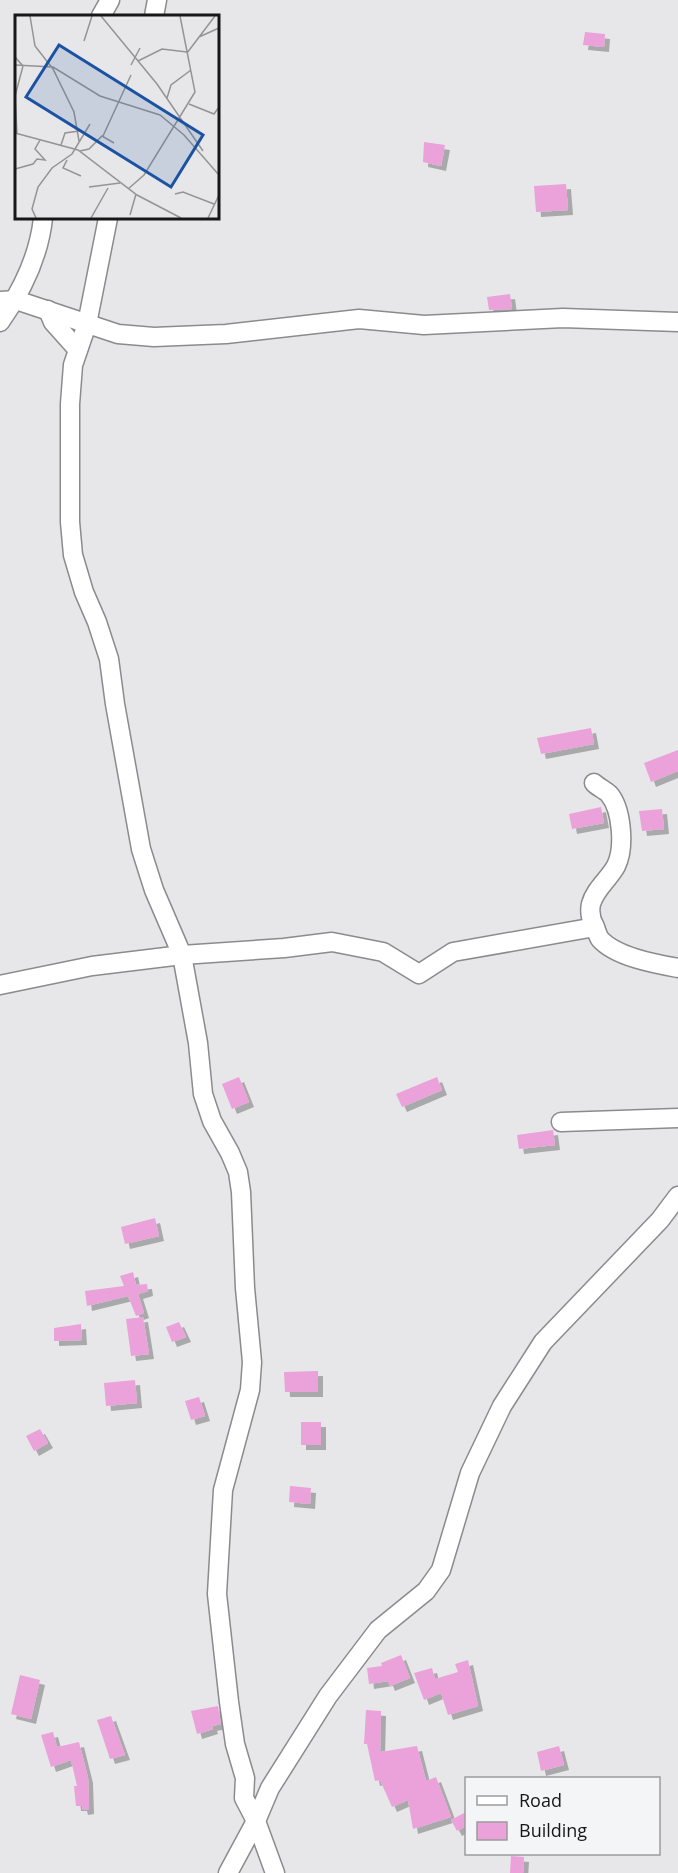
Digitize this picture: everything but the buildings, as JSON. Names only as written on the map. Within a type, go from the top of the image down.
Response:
[{"type":"street","points":[[102,15],[110,0]]},
{"type":"street","points":[[154,15],[158,0]]},
{"type":"street","points":[[0,322],[8,301],[32,263],[41,234],[42,219]]},
{"type":"street","points":[[108,219],[87,324],[73,365],[70,404],[70,522],[73,555],[84,592],[109,658],[141,849],[154,890],[182,955],[198,1043],[203,1094],[212,1121],[238,1172],[252,1362],[250,1390],[223,1490],[217,1594],[228,1702],[235,1744],[245,1778],[244,1798],[256,1821],[275,1873]]},
{"type":"street","points":[[8,301],[48,310],[118,334],[154,337],[226,334],[360,320],[423,325],[563,318],[678,322]]},
{"type":"street","points":[[48,310],[53,322],[78,350]]},
{"type":"street","points":[[594,783],[609,795],[616,807],[621,828],[621,849],[616,866],[602,883],[591,904],[591,918],[600,939],[622,953],[678,968]]},
{"type":"street","points":[[0,985],[92,966],[182,955],[284,948],[332,942],[383,952],[419,974],[453,952],[595,927]]},
{"type":"street","points":[[561,1122],[678,1118]]},
{"type":"street","points":[[228,1873],[256,1821],[270,1788],[328,1696],[378,1630],[426,1591],[441,1570],[470,1473],[502,1407],[543,1342],[660,1220],[678,1196]]},
{"type":"street","points":[[244,1798],[260,1795],[270,1788]]}]
